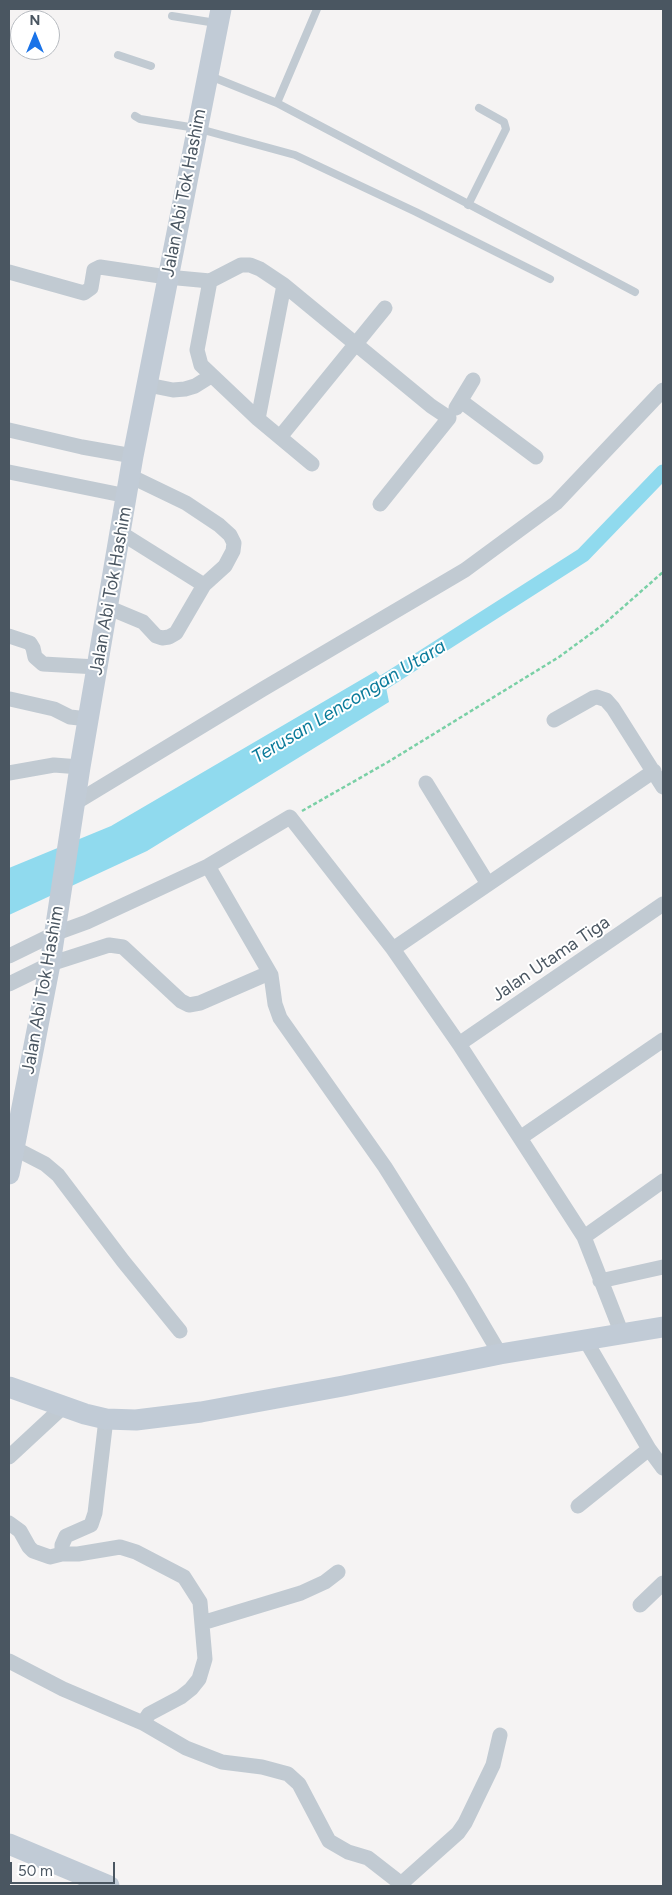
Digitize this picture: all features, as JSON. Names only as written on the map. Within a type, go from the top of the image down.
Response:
[{"type":"main road","name":"Jalan Abi Tok Hashim","points":[[9,1174],[50,964],[80,767],[130,476],[219,16]]},
{"type":"main road","points":[[9,1387],[106,1419],[136,1420],[201,1412],[343,1386],[500,1354],[663,1327]]},
{"type":"main road","points":[[9,1844],[109,1886]]},
{"type":"street","points":[[9,272],[84,293],[90,289],[94,270],[97,268],[104,267],[167,277],[210,281],[233,268],[241,265],[250,265],[260,269],[284,285],[431,406],[449,418]]},
{"type":"street","points":[[210,281],[197,350],[201,365],[258,419],[312,464]]},
{"type":"street","points":[[258,419],[284,285]]},
{"type":"street","points":[[280,437],[385,308]]},
{"type":"street","points":[[148,385],[173,390],[185,389],[195,386],[211,376]]},
{"type":"street","points":[[380,504],[449,418],[473,380]]},
{"type":"street","points":[[75,803],[263,688],[465,570],[556,503],[663,390]]},
{"type":"street","points":[[461,401],[536,457]]},
{"type":"street","points":[[9,430],[82,447],[130,476],[186,503],[219,525],[230,535],[234,543],[230,559],[204,585],[176,632],[166,638],[156,636],[144,622],[107,607]]},
{"type":"street","points":[[9,472],[130,476]]},
{"type":"street","points":[[120,532],[204,585]]},
{"type":"street","points":[[9,636],[30,643],[35,657],[43,664],[97,667]]},
{"type":"street","points":[[554,720],[586,701],[601,697],[613,708],[663,786]]},
{"type":"street","points":[[10,699],[54,709],[70,717],[88,719]]},
{"type":"street","points":[[9,773],[54,765],[80,767]]},
{"type":"street","points":[[392,949],[654,771]]},
{"type":"street","points":[[426,783],[488,884]]},
{"type":"street","points":[[9,956],[56,925],[87,922],[208,866],[290,817],[392,949],[459,1044],[520,1138],[584,1238],[622,1334]]},
{"type":"street","points":[[208,866],[269,973],[273,983],[277,1012],[280,1018],[385,1167],[500,1354]]},
{"type":"street","name":"Jalan Utama Tiga","points":[[459,1044],[663,904]]},
{"type":"street","points":[[9,984],[50,964],[109,945],[123,947],[181,1001],[189,1005],[195,1005],[269,973]]},
{"type":"street","points":[[520,1138],[663,1040]]},
{"type":"street","points":[[14,1148],[45,1164],[58,1174],[123,1261],[180,1331]]},
{"type":"street","points":[[584,1238],[663,1181]]},
{"type":"street","points":[[600,1280],[663,1267]]},
{"type":"street","points":[[586,1341],[649,1449],[663,1468]]},
{"type":"street","points":[[9,1458],[64,1406]]},
{"type":"street","points":[[62,1554],[62,1545],[66,1536],[91,1525],[95,1513],[106,1419]]},
{"type":"street","points":[[578,1506],[649,1449]]},
{"type":"street","points":[[9,1523],[20,1531],[33,1551],[50,1557],[120,1547],[136,1552],[184,1577],[195,1592],[200,1602],[205,1659],[199,1679],[181,1697],[148,1714],[143,1722]]},
{"type":"street","points":[[202,1623],[301,1593],[325,1582],[338,1572]]},
{"type":"street","points":[[640,1605],[663,1583]]},
{"type":"street","points":[[9,1661],[63,1689],[143,1722],[186,1748],[222,1762],[262,1766],[288,1774],[300,1784],[329,1841],[348,1852],[368,1858],[402,1885],[458,1833],[465,1823],[493,1765],[500,1735]]},
{"type":"lane","points":[[277,103],[317,9]]},
{"type":"lane","points":[[172,16],[219,16]]},
{"type":"lane","points":[[118,55],[151,66]]},
{"type":"lane","points":[[208,75],[277,103],[635,292]]},
{"type":"lane","points":[[468,205],[506,129],[504,122],[479,108]]},
{"type":"lane","points":[[135,116],[140,119],[196,128],[295,155],[416,212],[550,279]]},
{"type":"path","points":[[290,817],[388,762],[558,657],[604,624],[663,572]]},
{"type":"water","points":[[376,671],[385,682],[389,702],[147,851],[9,915],[9,868],[111,826]]},
{"type":"waterway","name":"Terusan Lencongan Utara","points":[[367,693],[583,555],[663,472]]}]
